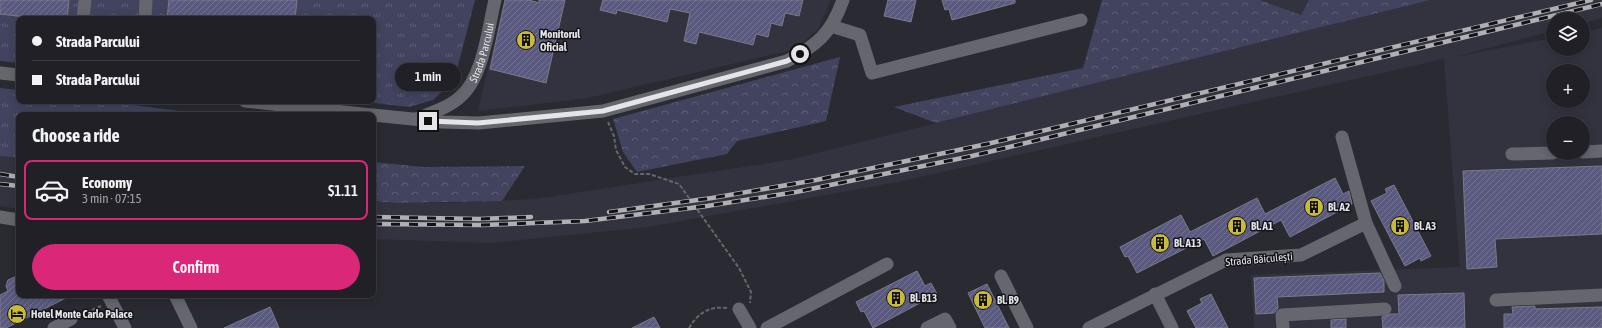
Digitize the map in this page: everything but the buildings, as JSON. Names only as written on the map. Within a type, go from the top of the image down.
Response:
[{"type":"street","points":[[83,16],[86,0]]},
{"type":"street","points":[[145,16],[146,0]]},
{"type":"street","name":"Strada Parcului","points":[[414,120],[450,104],[468,90],[478,71],[495,0]]},
{"type":"street","points":[[376,115],[414,120],[478,123],[603,111],[787,61],[813,47],[832,26],[843,0]]},
{"type":"street","points":[[832,26],[860,35],[872,73],[1081,20]]},
{"type":"street","points":[[0,73],[16,75]]},
{"type":"street","points":[[272,104],[345,112]]},
{"type":"street","points":[[1342,137],[1366,223],[1395,286]]},
{"type":"street","points":[[1590,152],[1602,151]]},
{"type":"street","points":[[1512,154],[1546,153]]},
{"type":"street","points":[[0,217],[16,220]]},
{"type":"street","name":"Strada Băiculești","points":[[1089,328],[1226,260],[1301,255],[1366,223]]},
{"type":"street","points":[[767,328],[887,264]]},
{"type":"street","points":[[1001,276],[1027,328]]},
{"type":"street","points":[[1155,294],[1172,328]]},
{"type":"street","points":[[1496,300],[1602,295]]},
{"type":"street","points":[[110,298],[125,328]]},
{"type":"street","points":[[177,298],[192,328]]},
{"type":"street","points":[[739,309],[750,328]]},
{"type":"street","points":[[1283,328],[1282,315],[1385,309]]},
{"type":"street","points":[[54,328],[71,319]]},
{"type":"street","points":[[927,328],[945,319],[950,328]]},
{"type":"path","points":[[603,111],[614,136],[616,150],[625,167],[635,174],[649,174],[679,184],[739,268],[751,292],[750,306],[739,309],[717,307],[705,310],[689,328]]},
{"type":"path","points":[[71,319],[110,298]]},
{"type":"shaded area","points":[[504,0],[831,0],[818,29],[796,49],[588,98],[478,111]]},
{"type":"shaded area","points":[[1260,0],[1309,0],[1301,15]]},
{"type":"shaded area","points":[[1428,0],[1602,0],[1602,18],[1590,21],[1590,12],[1546,12],[1546,33],[1454,57],[1546,39],[1546,56],[1590,56],[1590,31],[1602,28],[1602,328],[1254,328],[1251,275],[1460,267],[1444,59],[898,182],[648,227],[491,243],[376,239],[376,201],[397,203],[449,203],[535,199],[794,159]]},
{"type":"shaded area","points":[[0,156],[16,158],[16,209],[0,206]]},
{"type":"green space","points":[[0,0],[475,0],[454,81],[433,100],[409,107],[376,103],[376,16],[16,16],[16,63],[0,61]]},
{"type":"green space","points":[[1102,0],[1260,0],[1301,15],[1309,0],[1430,0],[936,123],[894,107],[1083,68]]},
{"type":"green space","points":[[840,57],[826,121],[737,141],[727,154],[637,172],[623,152],[613,119]]},
{"type":"green space","points":[[0,88],[16,90],[16,104],[125,104],[187,112],[16,112],[16,158],[0,156]]},
{"type":"green space","points":[[376,162],[424,167],[525,166],[502,201],[397,203],[376,201]]},
{"type":"railway","points":[[609,212],[712,198],[816,180],[987,144],[1591,0]]},
{"type":"railway","points":[[376,224],[482,225],[585,221],[707,206],[796,192],[972,156],[1602,4]]},
{"type":"railway","points":[[0,174],[16,177]]},
{"type":"railway","points":[[0,184],[16,186]]},
{"type":"railway","points":[[376,217],[480,219],[531,217]]},
{"type":"place","name":"Monitorul Oficial","points":[[526,40]]},
{"type":"place","name":"Bl. A2","points":[[1314,207]]},
{"type":"place","name":"Bl. A1","points":[[1237,226]]},
{"type":"place","name":"Bl. A3","points":[[1400,226]]},
{"type":"place","name":"Bl. A13","points":[[1160,243]]},
{"type":"place","name":"Bl. B13","points":[[896,298]]},
{"type":"place","name":"Bl. B9","points":[[983,300]]},
{"type":"place","name":"Hotel Monte Carlo Palace","points":[[17,314]]},
{"type":"route","points":[[428,121],[478,123],[603,111],[787,61],[800,54]]}]
